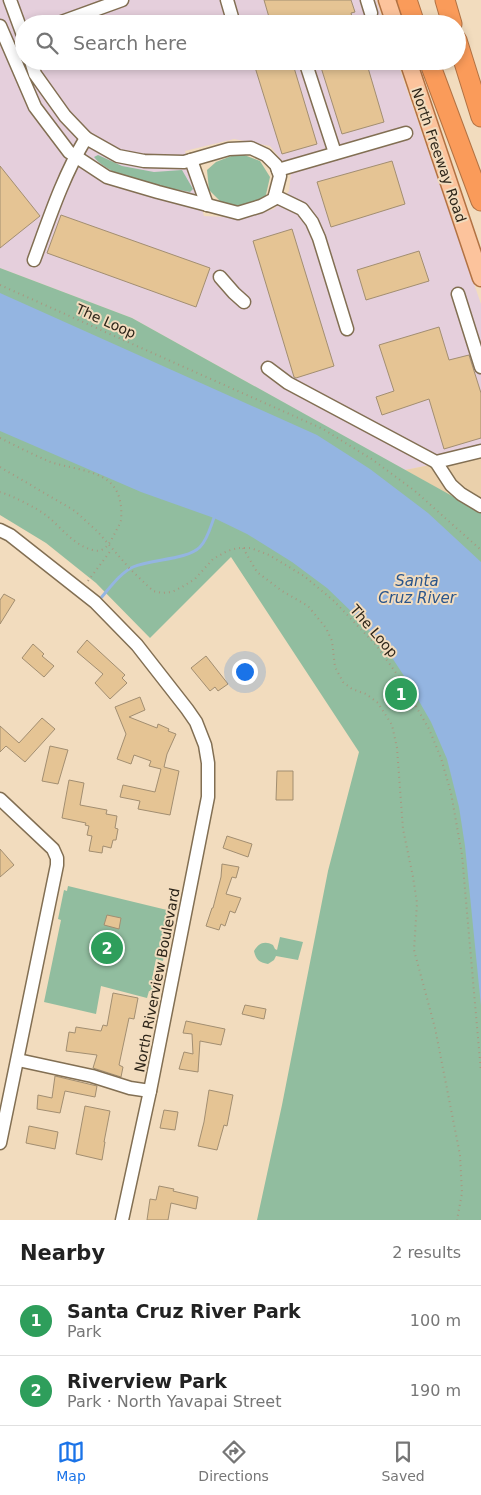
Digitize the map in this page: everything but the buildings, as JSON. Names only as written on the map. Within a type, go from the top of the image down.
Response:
[{"type":"highway","points":[[407,0],[412,15]]},
{"type":"highway","points":[[445,0],[449,15]]},
{"type":"highway","points":[[466,69],[481,117]]},
{"type":"highway","points":[[432,70],[481,201]]},
{"type":"main road","points":[[388,0],[392,15]]},
{"type":"main road","name":"North Freeway Road","points":[[411,70],[481,278]]},
{"type":"street","points":[[10,0],[16,15]]},
{"type":"street","points":[[81,15],[122,0]]},
{"type":"street","points":[[227,0],[231,15]]},
{"type":"street","points":[[367,0],[371,13]]},
{"type":"street","points":[[0,26],[15,62]]},
{"type":"street","points":[[6,41],[15,38]]},
{"type":"street","points":[[22,70],[19,72],[35,107],[69,152],[107,177],[238,213],[261,206],[274,199],[280,176],[276,165],[266,155],[251,148],[229,149],[184,162],[144,161],[118,156],[86,138],[65,116],[34,70]]},
{"type":"street","points":[[308,70],[335,154]]},
{"type":"street","points":[[278,170],[406,133]]},
{"type":"street","points":[[34,260],[56,199],[75,156],[86,138]]},
{"type":"street","points":[[191,160],[207,205]]},
{"type":"street","points":[[275,196],[302,210],[312,222],[319,238],[347,329]]},
{"type":"street","points":[[220,277],[234,294],[244,302]]},
{"type":"street","points":[[458,294],[481,367]]},
{"type":"street","points":[[268,368],[288,383],[436,462],[451,485],[481,506]]},
{"type":"street","points":[[436,462],[481,451]]},
{"type":"street","name":"North Riverview Boulevard","points":[[0,530],[10,535],[95,602],[138,645],[196,722],[205,745],[208,763],[208,797],[150,1091],[122,1220]]},
{"type":"street","points":[[0,798],[42,838],[53,850],[57,858],[56,873],[0,1143]]},
{"type":"street","points":[[18,1060],[92,1076],[130,1088],[150,1091]]},
{"type":"path","name":"The Loop","points":[[0,285],[323,429],[373,460],[415,491],[481,550]]},
{"type":"path","points":[[0,438],[49,461],[83,469],[102,478],[114,487],[120,502],[121,522],[109,545],[101,551],[93,551],[67,536],[46,515],[0,492]]},
{"type":"path","points":[[0,467],[75,511],[98,532],[121,560],[153,591],[162,594],[172,592],[195,579],[213,560],[227,551],[243,548],[257,572],[282,591],[308,606],[326,628],[332,642],[335,667],[343,682],[352,689],[366,694],[378,703],[392,725],[397,748],[403,829],[417,903],[414,950],[436,1028],[460,1155],[462,1194],[457,1220]]},
{"type":"path","name":"The Loop","points":[[243,548],[251,548],[270,554],[304,576],[334,601],[376,645],[399,677],[429,729],[441,758],[451,793],[462,855],[481,1072]]},
{"type":"path","points":[[81,592],[112,549]]},
{"type":"shaded area","points":[[0,0],[376,0],[381,15],[15,15],[15,70],[400,70],[481,304],[481,455],[405,470],[132,318],[0,268]],"holes":[[[234,139],[270,146],[291,172],[289,191],[274,209],[243,218],[204,216],[185,151]]]},
{"type":"shaded area","points":[[481,455],[481,512],[405,470]]},
{"type":"green space","points":[[239,153],[260,161],[270,177],[265,199],[241,206],[224,205],[209,190],[207,170],[216,162]]},
{"type":"green space","points":[[98,155],[122,166],[154,172],[182,170],[193,189],[190,192],[124,176],[101,164],[94,157]]},
{"type":"green space","points":[[0,268],[132,318],[481,512],[481,1220],[257,1220],[282,1105],[328,871],[359,752],[231,557],[150,638],[96,583],[46,543],[0,515]]},
{"type":"green space","points":[[68,886],[167,910],[166,914],[171,916],[163,961],[156,959],[152,979],[159,981],[157,992],[149,991],[147,998],[101,986],[96,1014],[44,1002],[61,920],[58,919],[64,890],[67,891]]},
{"type":"green space","points":[[280,937],[303,942],[298,960],[276,956],[268,964],[258,960],[254,951],[257,946],[267,943],[273,945],[277,950]]},
{"type":"water","name":"Santa Cruz River","points":[[0,293],[317,435],[370,469],[428,513],[481,562],[481,1006],[465,846],[459,807],[447,759],[431,722],[387,650],[327,588],[292,562],[247,534],[214,518],[141,492],[0,431]]},
{"type":"waterway","points":[[100,599],[119,577],[133,567],[178,557],[200,547],[207,536],[215,515]]},
{"type":"place","name":"Santa Cruz River Park","points":[[401,694]]},
{"type":"place","name":"Riverview Park","points":[[107,948]]}]
